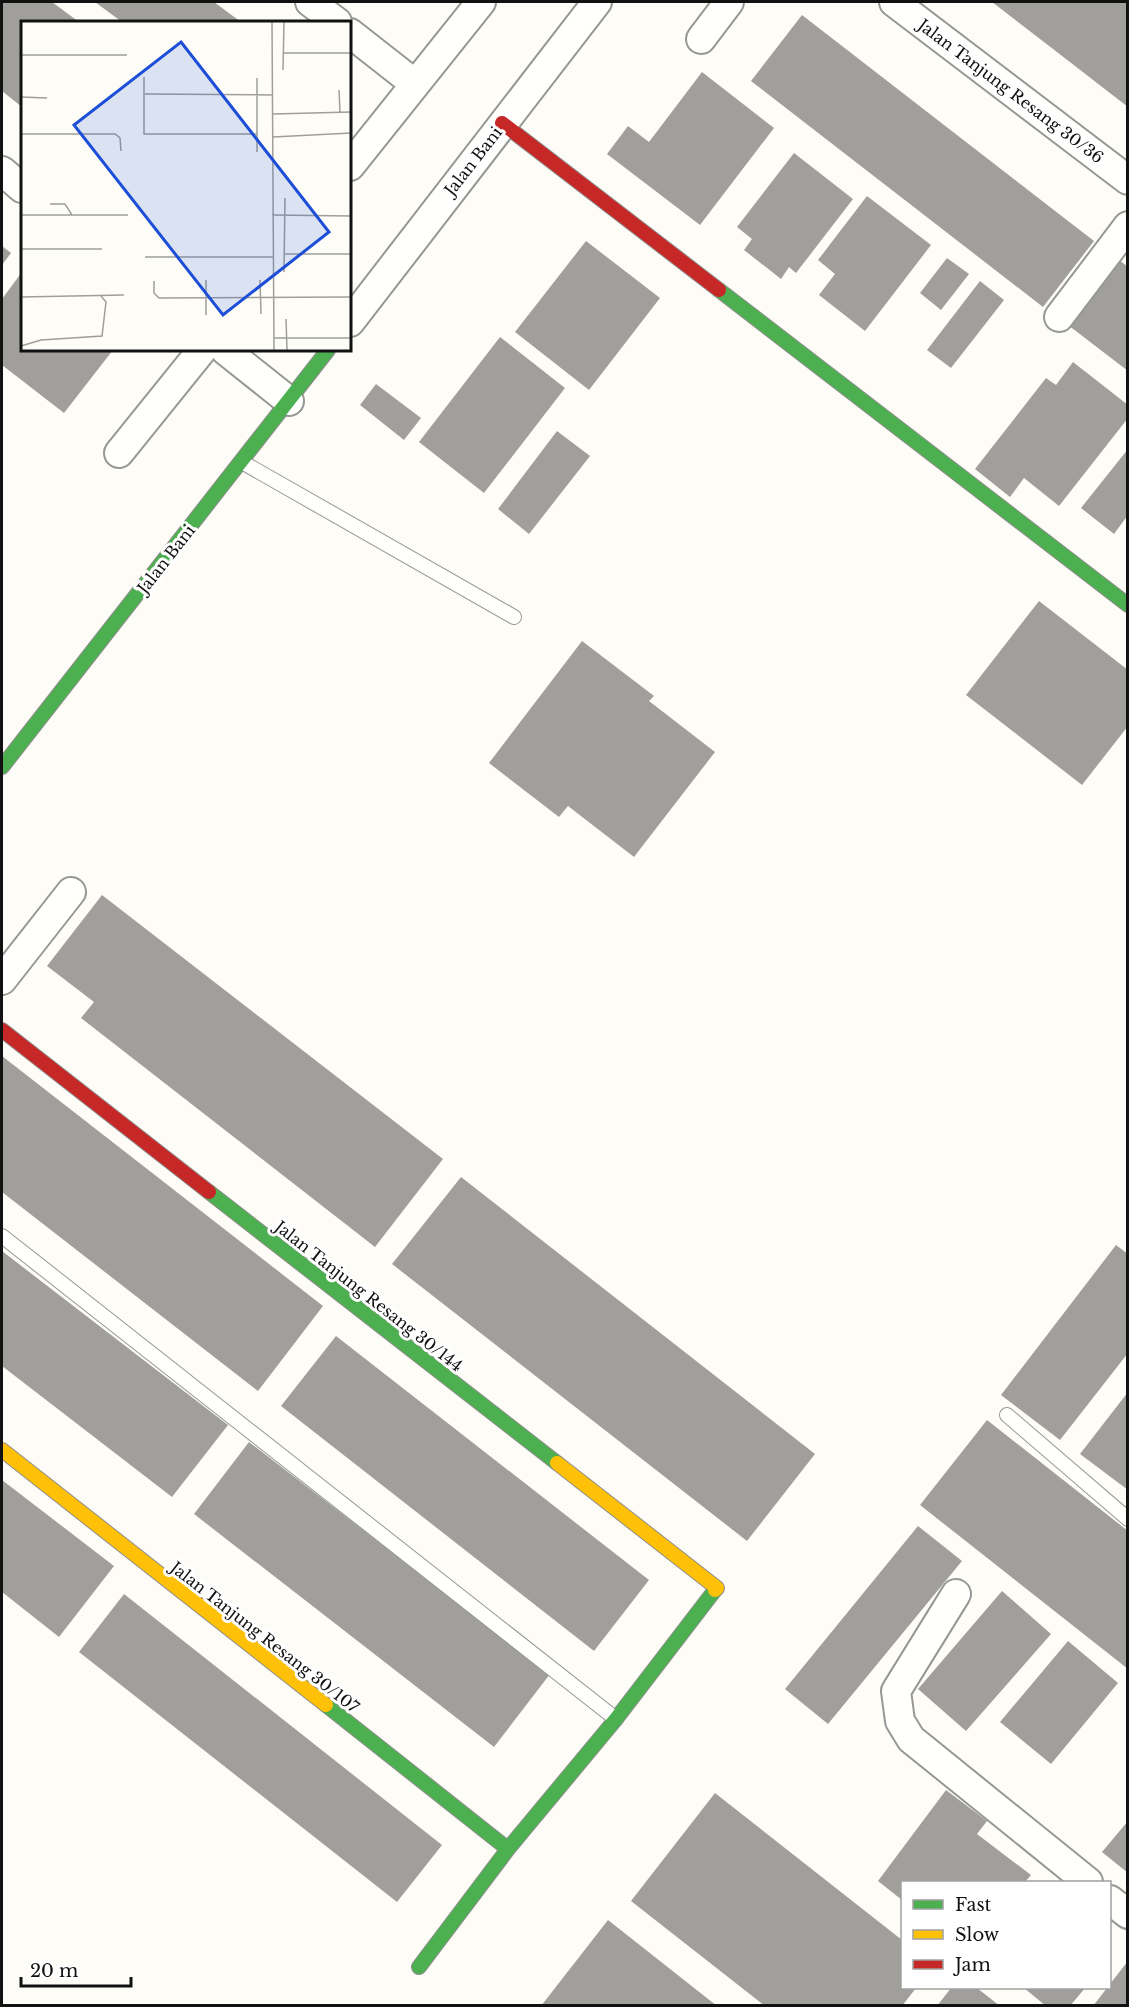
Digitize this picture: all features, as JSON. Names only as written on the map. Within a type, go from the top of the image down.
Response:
[{"type":"street","points":[[310,2],[335,21]]},
{"type":"street","points":[[351,165],[481,2]]},
{"type":"street","name":"Jalan Bani","points":[[351,321],[597,2]]},
{"type":"street","points":[[700,39],[729,2]]},
{"type":"street","name":"Jalan Tanjung Resang 30/36","points":[[894,2],[1128,180]]},
{"type":"street","points":[[351,34],[415,84]]},
{"type":"street","points":[[502,123],[1128,605]]},
{"type":"street","points":[[2,171],[21,187]]},
{"type":"street","points":[[1059,317],[1128,226]]},
{"type":"street","points":[[119,453],[201,351]]},
{"type":"street","points":[[226,351],[289,401]]},
{"type":"street","name":"Jalan Bani","points":[[2,767],[327,351]]},
{"type":"street","points":[[2,980],[71,892]]},
{"type":"street","name":"Jalan Tanjung Resang 30/144","points":[[2,1030],[717,1588],[616,1719]]},
{"type":"street","name":"Jalan Tanjung Resang 30/107","points":[[2,1450],[508,1849]]},
{"type":"street","points":[[956,1594],[896,1691],[900,1721],[911,1739],[1087,1881]]},
{"type":"street","points":[[418,1967],[508,1849],[616,1719]]},
{"type":"street","points":[[1111,1901],[1128,1914]]},
{"type":"lane","points":[[242,462],[514,617]]},
{"type":"lane","points":[[2,1236],[616,1719]]},
{"type":"lane","points":[[1007,1415],[1128,1519]]},
{"type":"building","points":[[2,2],[52,2],[78,21],[21,21],[21,106],[2,91]]},
{"type":"building","points":[[95,2],[214,2],[240,21],[121,21]]},
{"type":"building","points":[[992,2],[1128,2],[1128,107],[1066,59]]},
{"type":"building","points":[[802,15],[1094,241],[1043,307],[751,81]]},
{"type":"building","points":[[702,72],[774,128],[700,225],[607,154],[628,126],[649,142]]},
{"type":"building","points":[[794,153],[853,199],[796,273],[789,267],[781,279],[744,250],[752,239],[737,227]]},
{"type":"building","points":[[867,196],[931,245],[865,331],[819,295],[835,274],[818,260]]},
{"type":"building","points":[[586,241],[660,298],[589,390],[515,332]]},
{"type":"building","points":[[2,246],[11,253],[2,265]]},
{"type":"building","points":[[947,258],[969,274],[941,310],[920,293]]},
{"type":"building","points":[[1118,259],[1128,267],[1128,371],[1068,325]]},
{"type":"building","points":[[21,273],[21,351],[112,351],[64,413],[2,365],[2,299]]},
{"type":"building","points":[[980,281],[1004,300],[951,368],[927,350]]},
{"type":"building","points":[[500,337],[565,388],[484,493],[419,442]]},
{"type":"building","points":[[1073,362],[1128,405],[1128,418],[1059,506],[1024,478],[1010,497],[975,469],[1046,378],[1056,385]]},
{"type":"building","points":[[376,384],[421,418],[404,440],[360,405]]},
{"type":"building","points":[[557,431],[590,456],[529,534],[498,509]]},
{"type":"building","points":[[1128,449],[1128,515],[1114,534],[1081,508]]},
{"type":"building","points":[[1039,601],[1128,670],[1128,726],[1082,785],[966,695]]},
{"type":"building","points":[[582,641],[654,696],[649,701],[715,752],[634,857],[568,806],[559,817],[489,763]]},
{"type":"building","points":[[102,895],[443,1159],[375,1247],[81,1018],[94,1002],[47,966]]},
{"type":"building","points":[[2,1056],[323,1306],[258,1391],[2,1192]]},
{"type":"building","points":[[461,1177],[815,1454],[747,1541],[392,1264]]},
{"type":"building","points":[[1116,1245],[1128,1254],[1128,1353],[1060,1440],[1001,1395]]},
{"type":"building","points":[[2,1251],[228,1425],[172,1497],[2,1366]]},
{"type":"building","points":[[336,1336],[649,1580],[594,1651],[281,1406]]},
{"type":"building","points":[[1128,1392],[1128,1490],[1080,1454]]},
{"type":"building","points":[[987,1420],[1128,1531],[1128,1669],[920,1505]]},
{"type":"building","points":[[249,1442],[550,1674],[494,1747],[194,1514]]},
{"type":"building","points":[[2,1480],[114,1566],[59,1637],[2,1592]]},
{"type":"building","points":[[918,1526],[962,1561],[828,1724],[785,1689]]},
{"type":"building","points":[[1002,1591],[1051,1634],[966,1731],[918,1689]]},
{"type":"building","points":[[124,1594],[442,1845],[397,1902],[79,1652]]},
{"type":"building","points":[[1068,1641],[1118,1683],[1051,1764],[1000,1722]]},
{"type":"building","points":[[946,1790],[987,1821],[977,1834],[1031,1875],[1026,1881],[901,1881],[901,1899],[878,1881]]},
{"type":"building","points":[[715,1793],[901,1939],[901,1989],[915,1989],[902,2006],[765,2006],[631,1901]]},
{"type":"building","points":[[1128,1821],[1128,1873],[1102,1852]]},
{"type":"building","points":[[608,1920],[717,2006],[541,2006]]},
{"type":"building","points":[[1128,1961],[1128,2006],[1093,2006],[1106,1989],[1111,1989],[1111,1983]]},
{"type":"building","points":[[950,1989],[978,1989],[1000,2006],[937,2006]]},
{"type":"building","points":[[1025,1989],[1084,1989],[1070,2006],[1046,2006]]},
{"type":"traffic: fast","points":[[719,290],[1128,605]]},
{"type":"traffic: fast","points":[[2,767],[327,351]]},
{"type":"traffic: fast","points":[[209,1192],[557,1463]]},
{"type":"traffic: fast","points":[[419,1967],[508,1849],[616,1719],[715,1590]]},
{"type":"traffic: fast","points":[[326,1705],[508,1849]]},
{"type":"traffic: slow","points":[[2,1450],[326,1705]]},
{"type":"traffic: slow","points":[[557,1463],[717,1588],[715,1590]]},
{"type":"traffic: jam","points":[[502,123],[719,290]]},
{"type":"traffic: jam","points":[[2,1030],[209,1192]]}]
